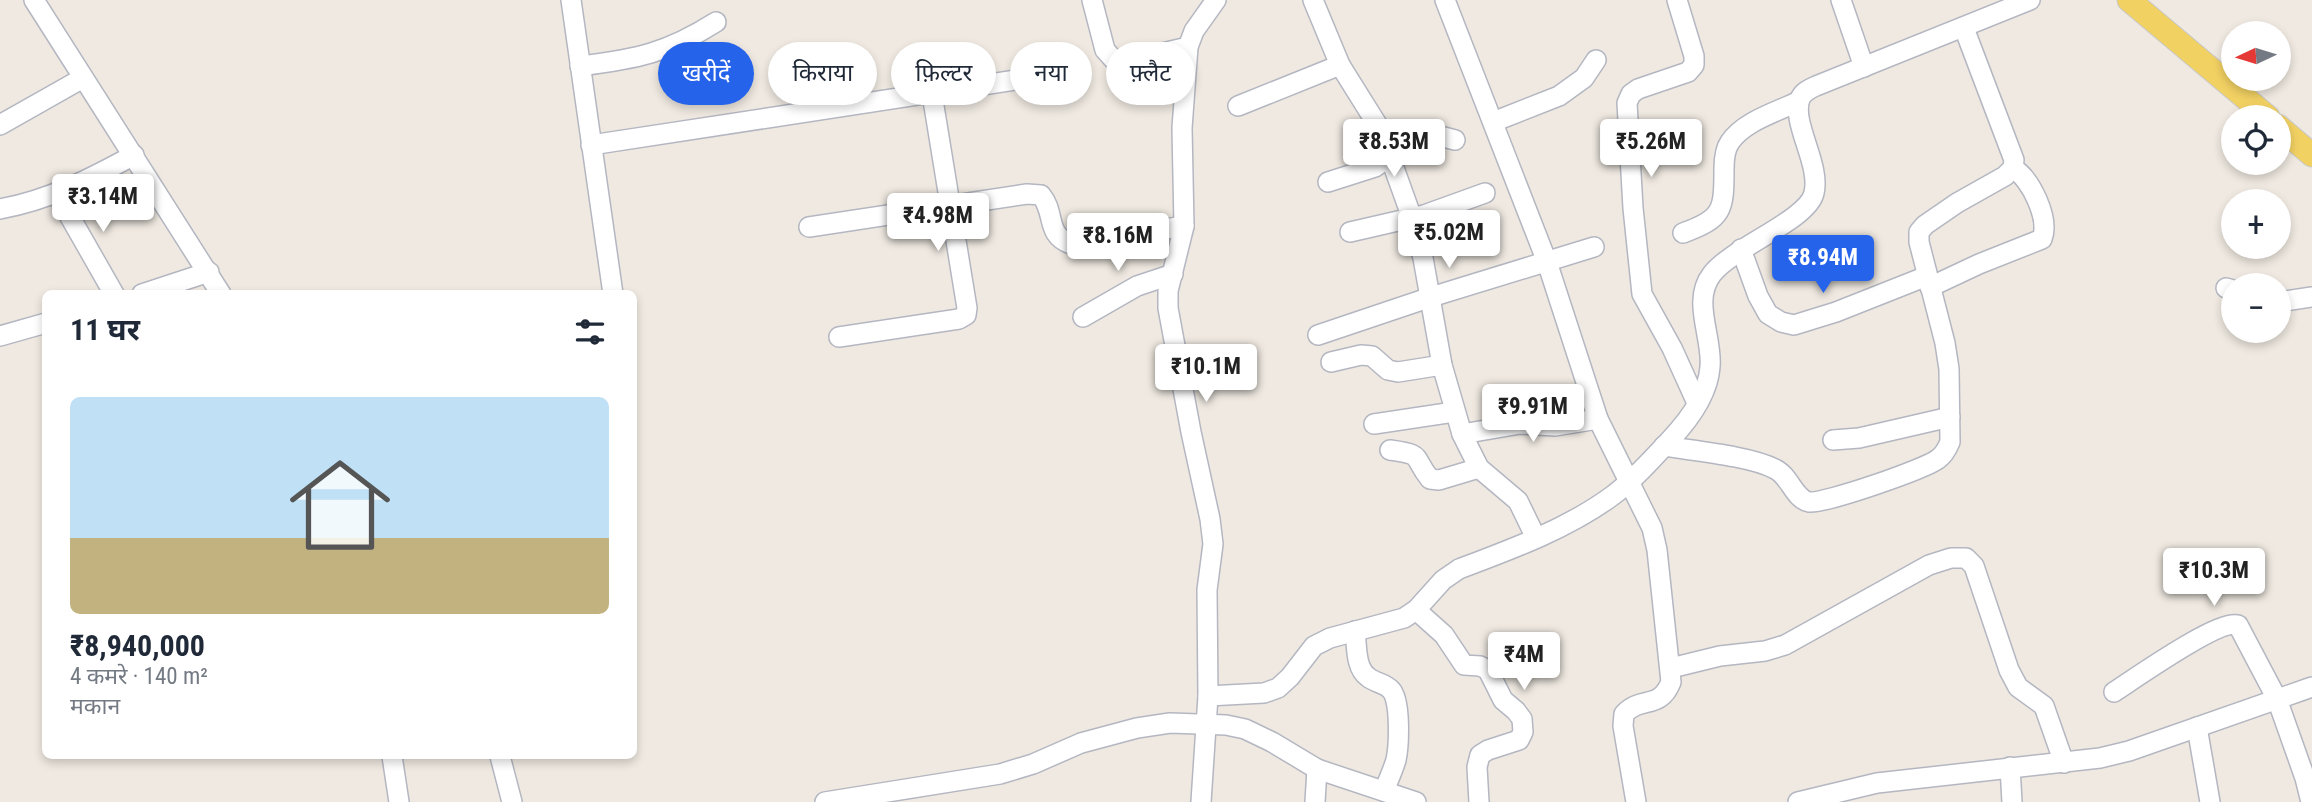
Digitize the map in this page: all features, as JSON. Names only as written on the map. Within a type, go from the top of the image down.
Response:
[{"type":"main road","points":[[2129,0],[2254,105]]},
{"type":"main road","points":[[2291,137],[2312,155]]},
{"type":"street","points":[[34,0],[219,290]]},
{"type":"street","points":[[1092,0],[1106,51]]},
{"type":"street","points":[[1190,42],[1194,31],[1216,0]]},
{"type":"street","points":[[1313,0],[1340,65],[1380,129],[1412,218],[1431,297],[1442,365],[1462,433],[1479,468],[1518,501],[1536,538]]},
{"type":"street","points":[[1445,0],[1547,262],[1598,419],[1652,528],[1657,550],[1671,682],[1667,693],[1661,699],[1630,707],[1624,714],[1623,726],[1636,802]]},
{"type":"street","points":[[1676,0],[1694,56],[1694,65],[1688,72],[1638,89],[1631,94],[1627,103],[1628,143],[1642,294],[1672,348],[1697,403]]},
{"type":"street","points":[[1841,0],[1864,67]]},
{"type":"street","points":[[1209,696],[1264,692],[1278,688],[1314,646],[1330,638],[1404,618],[1416,610],[1443,580],[1459,569],[1571,522],[1629,483],[1685,423],[1707,384],[1711,365],[1703,305],[1705,285],[1713,272],[1741,250],[1802,212],[1811,202],[1815,190],[1815,176],[1798,113],[1799,101],[1804,93],[2031,0]]},
{"type":"street","points":[[576,1],[580,66],[611,290]]},
{"type":"street","points":[[580,66],[631,60],[657,52],[688,40],[716,22]]},
{"type":"street","points":[[1664,446],[1761,463],[1778,470],[1789,480],[1800,497],[1809,502],[1822,501],[1936,461],[1945,452],[1950,442],[1949,369],[1919,242],[1919,232],[1946,210],[2006,176],[2013,168],[2014,160],[1964,28]]},
{"type":"street","points":[[1493,122],[1559,96],[1584,78],[1596,60]]},
{"type":"street","points":[[1238,106],[1340,65]]},
{"type":"street","points":[[0,125],[83,78]]},
{"type":"street","points":[[591,145],[891,100]]},
{"type":"street","points":[[1682,233],[1712,220],[1719,212],[1723,203],[1724,161],[1728,144],[1738,133],[1754,123],[1799,101]]},
{"type":"street","points":[[839,337],[959,319],[966,315],[934,105]]},
{"type":"street","points":[[1184,105],[1184,226],[1168,291],[1168,308],[1213,544],[1207,590],[1209,696],[1201,802]]},
{"type":"street","points":[[1328,182],[1375,167],[1410,142],[1440,135],[1455,139]]},
{"type":"street","points":[[0,209],[57,194],[134,155]]},
{"type":"street","points":[[1741,250],[1768,314],[1781,323],[1794,325],[1979,264],[2042,239],[2045,232],[2044,218],[2027,180],[2013,168]]},
{"type":"street","points":[[1350,232],[1412,218],[1485,193]]},
{"type":"street","points":[[57,194],[112,290]]},
{"type":"street","points":[[809,227],[1027,194],[1041,195],[1047,202],[1054,230],[1060,240],[1071,244],[1184,226]]},
{"type":"street","points":[[1318,335],[1594,247]]},
{"type":"street","points":[[154,290],[209,272]]},
{"type":"street","points":[[1083,317],[1137,286],[1173,274]]},
{"type":"street","points":[[2291,300],[2312,297]]},
{"type":"street","points":[[0,336],[42,324]]},
{"type":"street","points":[[1331,362],[1361,355],[1372,356],[1388,370],[1398,372],[1442,365]]},
{"type":"street","points":[[1374,424],[1454,412]]},
{"type":"street","points":[[1833,440],[1859,438],[1950,417]]},
{"type":"street","points":[[1462,433],[1520,424],[1555,426],[1598,419]]},
{"type":"street","points":[[1390,450],[1411,453],[1418,457],[1430,479],[1439,480],[1479,468]]},
{"type":"street","points":[[1671,668],[1785,645],[1929,565],[1951,558],[1966,558],[1974,566],[2009,670],[2018,687],[2044,706],[2064,763]]},
{"type":"street","points":[[1416,610],[1444,635],[1464,665],[1480,666],[1488,670],[1503,700],[1517,711],[1522,719],[1523,732],[1518,740],[1480,755],[1477,767],[1479,802]]},
{"type":"street","points":[[2114,692],[2211,631],[2232,623],[2238,625],[2277,699],[2311,802]]},
{"type":"street","points":[[1355,631],[1361,670],[1368,678],[1393,692],[1397,702],[1396,760],[1384,791]]},
{"type":"street","points":[[1798,802],[1877,783],[2064,763],[2129,751],[2312,687]]},
{"type":"street","points":[[825,802],[1000,774],[1033,764],[1080,743],[1137,728],[1170,723],[1207,723],[1245,729],[1272,741],[1317,769],[1416,802]]},
{"type":"street","points":[[2197,727],[2210,802]]},
{"type":"street","points":[[392,759],[399,802]]},
{"type":"street","points":[[501,759],[512,802]]},
{"type":"street","points":[[2010,767],[2012,802]]},
{"type":"street","points":[[1315,802],[1317,769]]}]
